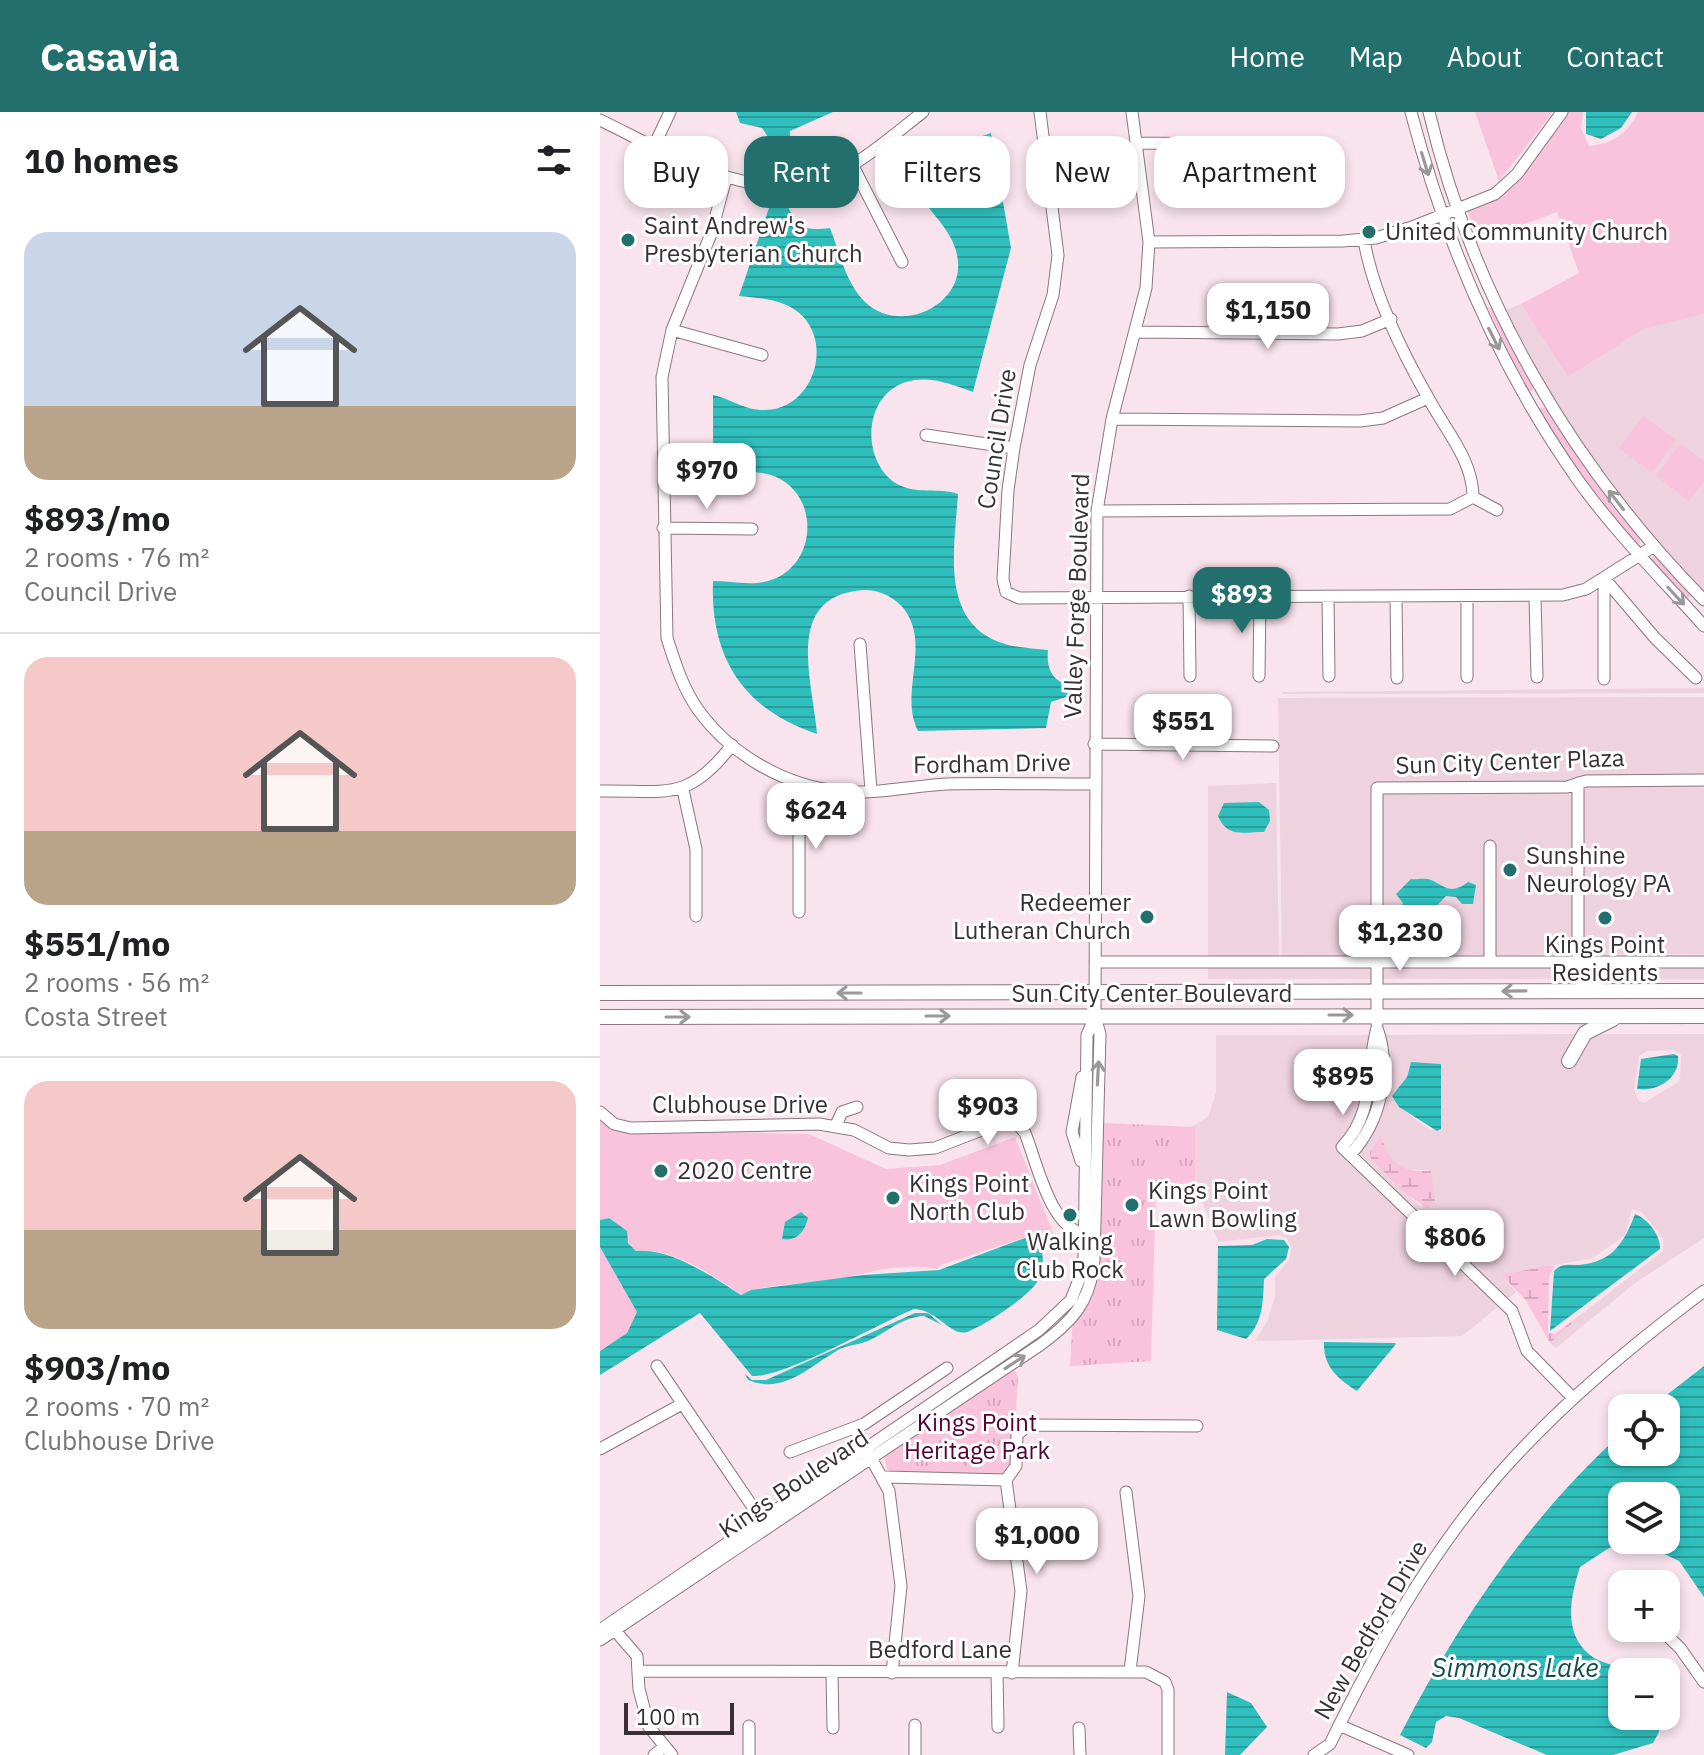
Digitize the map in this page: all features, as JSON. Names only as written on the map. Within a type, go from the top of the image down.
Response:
[{"type":"main road","points":[[1579,968],[1585,983],[1605,990]]},
{"type":"main road","points":[[1559,990],[1572,980],[1579,968]]},
{"type":"main road","points":[[1569,1023],[1579,990],[1579,968]]},
{"type":"main road","name":"Sun City Center Boulevard","points":[[600,993],[1704,991]]},
{"type":"main road","points":[[1569,1061],[1590,1029],[1604,1021],[1630,1015]]},
{"type":"main road","name":"Sun City Center Boulevard","points":[[600,1017],[1095,1017],[1377,1022],[1473,1016],[1569,1023],[1630,1015],[1704,1016]]},
{"type":"street","points":[[659,136],[670,112]]},
{"type":"street","points":[[859,161],[923,112]]},
{"type":"street","name":"Council Drive","points":[[1040,112],[1058,255],[1053,295],[1030,365],[1014,448],[1008,490],[1003,579],[1006,592],[1019,598],[1260,595],[1535,597],[1586,589],[1654,546]]},
{"type":"street","name":"Valley Forge Boulevard","points":[[1132,112],[1135,136]]},
{"type":"street","points":[[1411,112],[1442,216],[1476,303],[1530,409],[1581,484],[1640,557],[1704,626]]},
{"type":"street","points":[[1429,112],[1459,210],[1492,295],[1555,412],[1593,470],[1654,546],[1704,600]]},
{"type":"street","points":[[1149,242],[1364,240],[1442,216],[1495,194],[1517,174],[1562,112]]},
{"type":"street","points":[[600,120],[633,136]]},
{"type":"street","points":[[1416,131],[1432,126]]},
{"type":"street","name":"Valley Forge Boulevard","points":[[1095,992],[1097,511],[1112,419],[1146,288],[1149,242],[1138,158]]},
{"type":"street","points":[[859,178],[902,262]]},
{"type":"street","name":"Fordham Drive","points":[[718,208],[711,234],[672,330],[662,377],[667,638],[680,677],[699,711],[732,745],[764,767],[808,786],[840,792],[946,784],[1094,784]]},
{"type":"street","points":[[1364,240],[1367,258],[1391,319],[1428,398],[1467,463],[1473,480],[1473,497]]},
{"type":"street","points":[[1476,303],[1492,295]]},
{"type":"street","points":[[1136,332],[1338,334],[1362,331],[1391,319]]},
{"type":"street","points":[[672,330],[762,355]]},
{"type":"street","points":[[1112,419],[1360,421],[1383,418],[1428,398]]},
{"type":"street","points":[[926,435],[1014,448]]},
{"type":"street","points":[[1473,497],[1497,510]]},
{"type":"street","points":[[1097,511],[1450,509],[1473,497]]},
{"type":"street","points":[[663,528],[752,529]]},
{"type":"street","points":[[1604,578],[1655,638],[1696,678]]},
{"type":"street","points":[[1604,578],[1604,679]]},
{"type":"street","points":[[1259,676],[1260,595]]},
{"type":"street","points":[[1189,596],[1190,676]]},
{"type":"street","points":[[1328,596],[1329,676]]},
{"type":"street","points":[[1396,596],[1397,678]]},
{"type":"street","points":[[1467,597],[1467,677]]},
{"type":"street","points":[[1535,597],[1537,677]]},
{"type":"street","points":[[860,644],[871,791]]},
{"type":"street","points":[[1094,744],[1273,746]]},
{"type":"street","points":[[600,791],[683,790],[710,773],[732,745]]},
{"type":"street","name":"Sun City Center Plaza","points":[[1573,1398],[1527,1351],[1512,1311],[1346,1151],[1368,1102],[1377,1022],[1377,788],[1567,787],[1578,783],[1704,780]]},
{"type":"street","points":[[1578,783],[1579,968]]},
{"type":"street","points":[[799,912],[799,824],[808,786]]},
{"type":"street","points":[[683,790],[696,849],[696,916]]},
{"type":"street","points":[[1490,846],[1490,962]]},
{"type":"street","points":[[1095,962],[1490,962],[1579,968],[1704,962]]},
{"type":"street","name":"Kings Boulevard","points":[[605,1633],[868,1453],[1058,1315],[1079,1284],[1089,1235],[1100,1034],[1095,1017],[1095,992]]},
{"type":"street","name":"Kings Boulevard","points":[[1089,1235],[1084,1167],[1086,1069],[1087,1035],[1095,1017]]},
{"type":"street","points":[[1007,1095],[1019,1106],[1016,1122],[1025,1133],[1057,1217],[1063,1226],[1089,1235]]},
{"type":"street","points":[[836,1125],[842,1112],[857,1107]]},
{"type":"street","name":"Clubhouse Drive","points":[[600,1112],[614,1124],[631,1128],[836,1125],[889,1148],[909,1150],[935,1148],[997,1124],[1016,1122]]},
{"type":"street","name":"New Bedford Drive","points":[[1314,1755],[1330,1744],[1406,1602],[1500,1473],[1573,1398],[1632,1345],[1704,1291]]},
{"type":"street","points":[[657,1366],[764,1525]]},
{"type":"street","points":[[790,1452],[855,1429],[947,1368]]},
{"type":"street","points":[[600,1449],[682,1404]]},
{"type":"street","points":[[1012,1673],[1021,1591],[1006,1480],[1016,1466],[1017,1435],[1028,1425],[1197,1426]]},
{"type":"street","points":[[855,1429],[885,1477],[901,1586],[892,1673]]},
{"type":"street","points":[[885,1477],[1006,1480]]},
{"type":"street","points":[[1126,1492],[1139,1596],[1130,1671]]},
{"type":"street","points":[[605,1633],[637,1656],[643,1710],[663,1752]]},
{"type":"street","points":[[1674,1642],[1704,1682]]},
{"type":"street","name":"Bedford Lane","points":[[639,1671],[1146,1672],[1165,1682],[1168,1755]]},
{"type":"street","points":[[832,1672],[833,1728]]},
{"type":"street","points":[[997,1672],[998,1727]]},
{"type":"street","points":[[915,1725],[915,1755]]},
{"type":"street","points":[[1339,1725],[1408,1755]]},
{"type":"street","points":[[749,1726],[749,1755]]},
{"type":"street","points":[[1079,1728],[1080,1755]]},
{"type":"shaded area","points":[[1521,304],[1568,377],[1644,329],[1704,314],[1704,593],[1657,544],[1560,413],[1506,310]]},
{"type":"shaded area","points":[[1704,688],[1704,693],[1283,694],[1283,692]]},
{"type":"shaded area","points":[[1704,697],[1704,954],[1282,956],[1278,698]]},
{"type":"shaded area","points":[[1276,783],[1279,958],[1208,958],[1208,786]]},
{"type":"shaded area","points":[[1208,966],[1375,966],[1374,979],[1208,979]]},
{"type":"shaded area","points":[[1382,966],[1573,967],[1567,979],[1382,979]]},
{"type":"shaded area","points":[[1704,966],[1704,979],[1587,979],[1583,967]]},
{"type":"shaded area","points":[[1704,1034],[1704,1238],[1635,1283],[1556,1348],[1550,1343],[1564,1328],[1663,1251],[1663,1239],[1642,1212],[1632,1209],[1625,1235],[1593,1258],[1501,1275],[1516,1292],[1507,1300],[1353,1147],[1376,1106],[1380,1035]],"holes":[[[1673,1050],[1681,1055],[1680,1081],[1644,1103],[1638,1100],[1634,1089],[1639,1056],[1647,1051]],[[1441,1064],[1441,1129],[1430,1130],[1399,1107],[1393,1095],[1407,1077],[1409,1066]],[[1385,1152],[1401,1168],[1431,1171],[1421,1207],[1371,1159]]]},
{"type":"shaded area","points":[[1216,1035],[1373,1035],[1369,1102],[1346,1144],[1500,1305],[1462,1336],[1255,1341],[1268,1320],[1275,1296],[1275,1277],[1289,1260],[1292,1247],[1286,1237],[1279,1235],[1218,1242],[1195,1183],[1195,1127],[1191,1127],[1208,1117],[1216,1093]]},
{"type":"green space","points":[[1475,112],[1553,112],[1499,181]]},
{"type":"green space","points":[[1567,112],[1583,112],[1581,128],[1589,146],[1618,136],[1629,127],[1638,112],[1704,112],[1704,314],[1644,329],[1568,377],[1521,304],[1579,273],[1557,212],[1478,242],[1468,211],[1496,198]]},
{"type":"green space","points":[[1488,308],[1493,308],[1534,386],[1532,391],[1527,392]]},
{"type":"green space","points":[[1541,407],[1548,409],[1640,536],[1640,543],[1635,544],[1584,480],[1539,411]]},
{"type":"green space","points":[[1643,416],[1676,440],[1652,473],[1619,448]]},
{"type":"green space","points":[[1680,444],[1704,461],[1704,481],[1689,501],[1656,476]]},
{"type":"green space","points":[[1658,557],[1693,594],[1685,601],[1650,559]]},
{"type":"green space","points":[[600,1117],[622,1130],[809,1134],[886,1169],[940,1165],[1015,1137],[1055,1238],[1043,1249],[1029,1236],[941,1265],[937,1269],[891,1268],[768,1287],[741,1295],[705,1271],[677,1258],[663,1253],[636,1251],[609,1218],[600,1220]]},
{"type":"green space","points":[[1081,1122],[1195,1127],[1195,1183],[1156,1186],[1151,1361],[1070,1366],[1081,1185]]},
{"type":"green space","points":[[1381,1136],[1388,1153],[1398,1164],[1412,1170],[1431,1171],[1435,1201],[1428,1209],[1404,1192],[1371,1159],[1370,1152]]},
{"type":"green space","points":[[600,1247],[638,1312],[627,1333],[600,1351]]},
{"type":"green space","points":[[1554,1266],[1549,1277],[1548,1333],[1555,1334],[1583,1313],[1550,1343],[1525,1299],[1501,1275]]},
{"type":"green space","name":"Kings Point Heritage Park","points":[[1012,1367],[1018,1376],[1013,1467],[1006,1475],[895,1474],[887,1469],[884,1455]]},
{"type":"water","points":[[736,112],[833,112],[790,131],[790,136],[767,136],[762,128],[740,123]]},
{"type":"water","points":[[1586,112],[1632,112],[1621,128],[1601,139],[1586,134]]},
{"type":"water","points":[[769,208],[789,208],[804,227],[830,228],[858,294],[878,311],[894,316],[910,316],[926,311],[950,292],[957,278],[958,262],[946,230],[929,208],[1004,208],[1011,248],[973,392],[940,381],[923,379],[906,382],[881,401],[874,415],[872,446],[885,474],[897,484],[912,489],[958,494],[955,578],[959,599],[967,616],[980,631],[999,642],[1048,650],[1052,674],[1072,687],[1072,695],[1051,702],[1046,728],[918,731],[912,703],[914,631],[909,617],[890,597],[864,590],[838,595],[822,607],[812,624],[808,667],[817,734],[791,724],[770,711],[736,677],[725,657],[714,609],[713,581],[751,583],[774,579],[799,558],[807,528],[799,497],[789,485],[774,476],[751,472],[713,475],[713,395],[752,409],[782,407],[807,386],[814,372],[817,356],[815,340],[809,325],[798,312],[777,302],[739,296]]},
{"type":"water","points":[[1259,802],[1269,810],[1270,821],[1264,832],[1231,831],[1218,816],[1224,803]]},
{"type":"water","points":[[1411,879],[1429,879],[1453,889],[1468,882],[1476,885],[1473,904],[1462,904],[1456,897],[1446,896],[1428,915],[1426,925],[1436,937],[1436,945],[1398,944],[1397,917],[1403,903],[1396,894]]},
{"type":"water","points":[[1678,1056],[1678,1064],[1666,1082],[1653,1088],[1637,1089],[1641,1059]]},
{"type":"water","points":[[1411,1062],[1441,1064],[1441,1129],[1437,1131],[1399,1107],[1392,1096],[1407,1077]]},
{"type":"water","points":[[801,1212],[808,1218],[805,1227],[796,1237],[782,1239],[785,1222]]},
{"type":"water","points":[[1635,1214],[1653,1228],[1660,1249],[1550,1331],[1554,1271],[1562,1266],[1590,1263],[1609,1255],[1621,1242]]},
{"type":"water","points":[[609,1218],[627,1231],[628,1243],[636,1251],[677,1258],[741,1295],[751,1290],[863,1275],[939,1270],[1025,1238],[1040,1246],[1042,1267],[1037,1282],[1025,1295],[995,1317],[967,1332],[955,1331],[923,1310],[914,1309],[808,1360],[752,1376],[700,1313],[600,1375],[600,1351],[627,1333],[637,1312],[600,1247],[600,1220]]},
{"type":"water","points":[[1267,1239],[1284,1240],[1289,1247],[1286,1259],[1264,1279],[1256,1326],[1246,1339],[1217,1330],[1218,1246],[1252,1245]]},
{"type":"water","points":[[915,1313],[928,1313],[942,1325],[924,1316],[909,1319],[868,1341],[838,1350],[784,1382],[761,1384],[748,1380],[745,1374],[752,1380],[766,1380]]},
{"type":"water","points":[[1324,1342],[1396,1344],[1357,1391],[1333,1371],[1326,1358]]},
{"type":"water","name":"Simmons Lake","points":[[1704,1366],[1704,1597],[1679,1561],[1664,1554],[1680,1554],[1680,1482],[1608,1482],[1608,1549],[1580,1567],[1572,1601],[1575,1636],[1594,1658],[1608,1664],[1608,1730],[1659,1730],[1653,1743],[1613,1755],[1547,1755],[1459,1718],[1446,1716],[1436,1722],[1432,1742],[1426,1748],[1400,1735],[1446,1653],[1498,1574],[1556,1500],[1608,1447],[1608,1466],[1680,1466],[1680,1394],[1668,1394]]},
{"type":"water","points":[[1227,1692],[1251,1703],[1267,1727],[1240,1755],[1225,1755]]},
{"type":"place","name":"United Community Church","points":[[1369,232]]},
{"type":"place","name":"Saint Andrew's Presbyterian Church","points":[[628,240]]},
{"type":"place","name":"Sunshine Neurology PA","points":[[1510,870]]},
{"type":"place","name":"Redeemer Lutheran Church","points":[[1147,917]]},
{"type":"place","name":"Kings Point Residents","points":[[1605,918]]},
{"type":"place","name":"2020 Centre","points":[[661,1171]]},
{"type":"place","name":"Kings Point North Club","points":[[893,1198]]},
{"type":"place","name":"Kings Point Lawn Bowling","points":[[1132,1205]]},
{"type":"place","name":"Walking Club Rock","points":[[1070,1215]]}]
